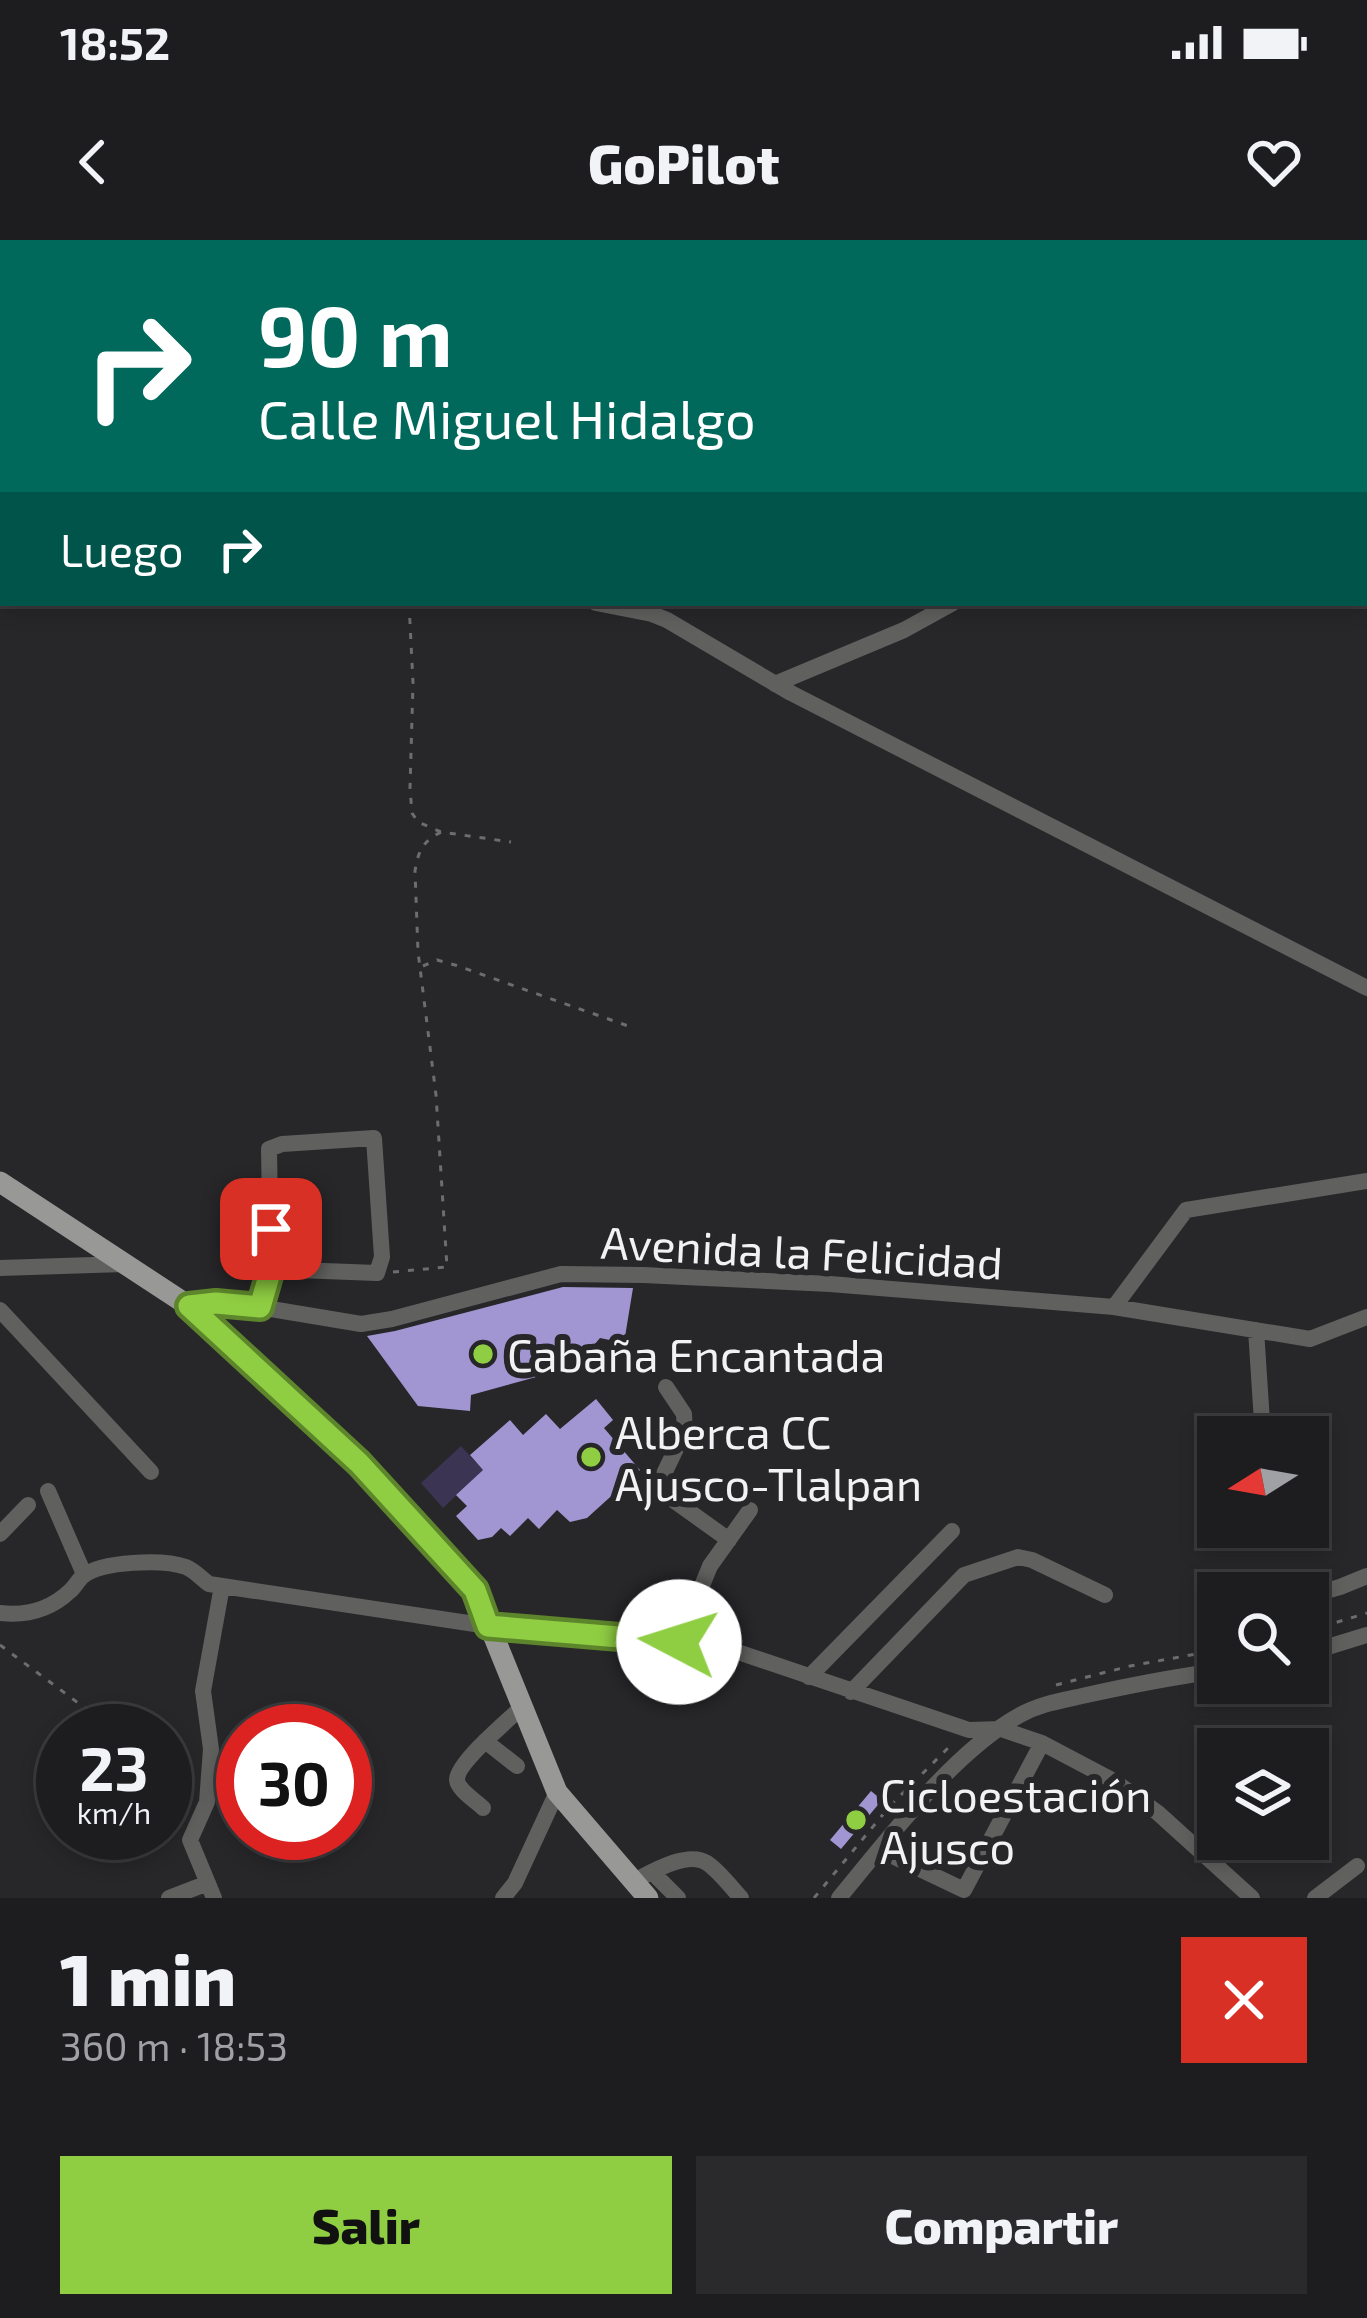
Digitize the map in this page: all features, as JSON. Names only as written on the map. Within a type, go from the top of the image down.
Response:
[{"type":"main road","points":[[0,1182],[189,1306],[359,1463],[475,1590],[557,1792],[644,1884]]},
{"type":"street","points":[[611,606],[667,620],[776,684],[1367,988]]},
{"type":"street","points":[[776,684],[904,630],[948,606]]},
{"type":"street","points":[[260,1307],[271,1269],[269,1149],[282,1144],[374,1138],[382,1257],[377,1273],[271,1269]]},
{"type":"street","points":[[1114,1307],[1186,1210],[1367,1181]]},
{"type":"street","points":[[0,1268],[124,1264]]},
{"type":"street","name":"Avenida la Felicidad","points":[[189,1306],[260,1307],[361,1324],[561,1274],[830,1285],[1114,1307],[1310,1339],[1367,1317]]},
{"type":"street","points":[[0,1310],[152,1472]]},
{"type":"street","points":[[1256,1330],[1262,1416]]},
{"type":"street","points":[[666,1387],[684,1414],[685,1430],[659,1484],[662,1492],[728,1540]]},
{"type":"street","points":[[48,1490],[84,1574]]},
{"type":"street","points":[[0,1534],[28,1505]]},
{"type":"street","points":[[679,1642],[710,1566],[750,1510]]},
{"type":"street","points":[[808,1677],[952,1531]]},
{"type":"street","points":[[851,1692],[964,1575],[1018,1557],[1105,1595]]},
{"type":"street","points":[[0,1612],[24,1615],[70,1592],[84,1574],[122,1563],[187,1567],[209,1584],[488,1626],[720,1646],[969,1730],[1001,1729],[1042,1743],[1129,1792],[1252,1898]]},
{"type":"street","points":[[1329,1591],[1367,1576]]},
{"type":"street","points":[[192,1836],[207,1802],[212,1749],[202,1691],[222,1586]]},
{"type":"street","points":[[1329,1647],[1367,1635]]},
{"type":"street","points":[[839,1898],[942,1778],[976,1745],[1018,1715],[1048,1702],[1197,1674]]},
{"type":"street","points":[[483,1808],[461,1788],[457,1774],[521,1708]]},
{"type":"street","points":[[485,1741],[517,1766]]},
{"type":"street","points":[[880,1850],[964,1890],[1042,1743]]},
{"type":"street","points":[[503,1898],[515,1883],[557,1792]]},
{"type":"street","points":[[169,1898],[211,1891],[192,1845]]},
{"type":"street","points":[[644,1884],[683,1860],[697,1859],[741,1898]]},
{"type":"street","points":[[1315,1898],[1358,1866]]},
{"type":"street","points":[[644,1884],[678,1898]]},
{"type":"path","points":[[409,606],[412,813],[418,822],[441,832],[511,842]]},
{"type":"path","points":[[377,1273],[447,1267],[415,871],[424,842],[441,832]]},
{"type":"path","points":[[421,967],[437,960],[455,965],[632,1027]]},
{"type":"path","points":[[1329,1625],[1367,1613]]},
{"type":"path","points":[[0,1645],[80,1704]]},
{"type":"path","points":[[814,1898],[890,1806],[961,1736]]},
{"type":"shaded area","points":[[461,1446],[483,1470],[443,1508],[421,1483]]},
{"type":"building","name":"Cabaña Encantada","points":[[563,1287],[633,1288],[624,1343],[600,1338],[576,1366],[471,1395],[470,1411],[418,1406],[367,1336],[395,1331]]},
{"type":"building","points":[[596,1399],[613,1420],[604,1428],[640,1470],[587,1518],[570,1522],[557,1510],[539,1529],[528,1518],[510,1536],[501,1528],[492,1537],[478,1540],[456,1516],[467,1506],[456,1495],[483,1470],[470,1455],[510,1420],[523,1435],[546,1414],[560,1429]]},
{"type":"building","name":"Cicloestación Ajusco","points":[[871,1791],[882,1800],[841,1849],[830,1840]]},
{"type":"place","name":"Cabaña Encantada","points":[[483,1354]]},
{"type":"place","name":"Alberca CC Ajusco-Tlalpan","points":[[591,1457]]},
{"type":"place","name":"Cicloestación Ajusco","points":[[856,1820]]},
{"type":"route","points":[[271,1229],[271,1269],[260,1307],[189,1306],[359,1463],[475,1590],[488,1626],[679,1642]]}]
